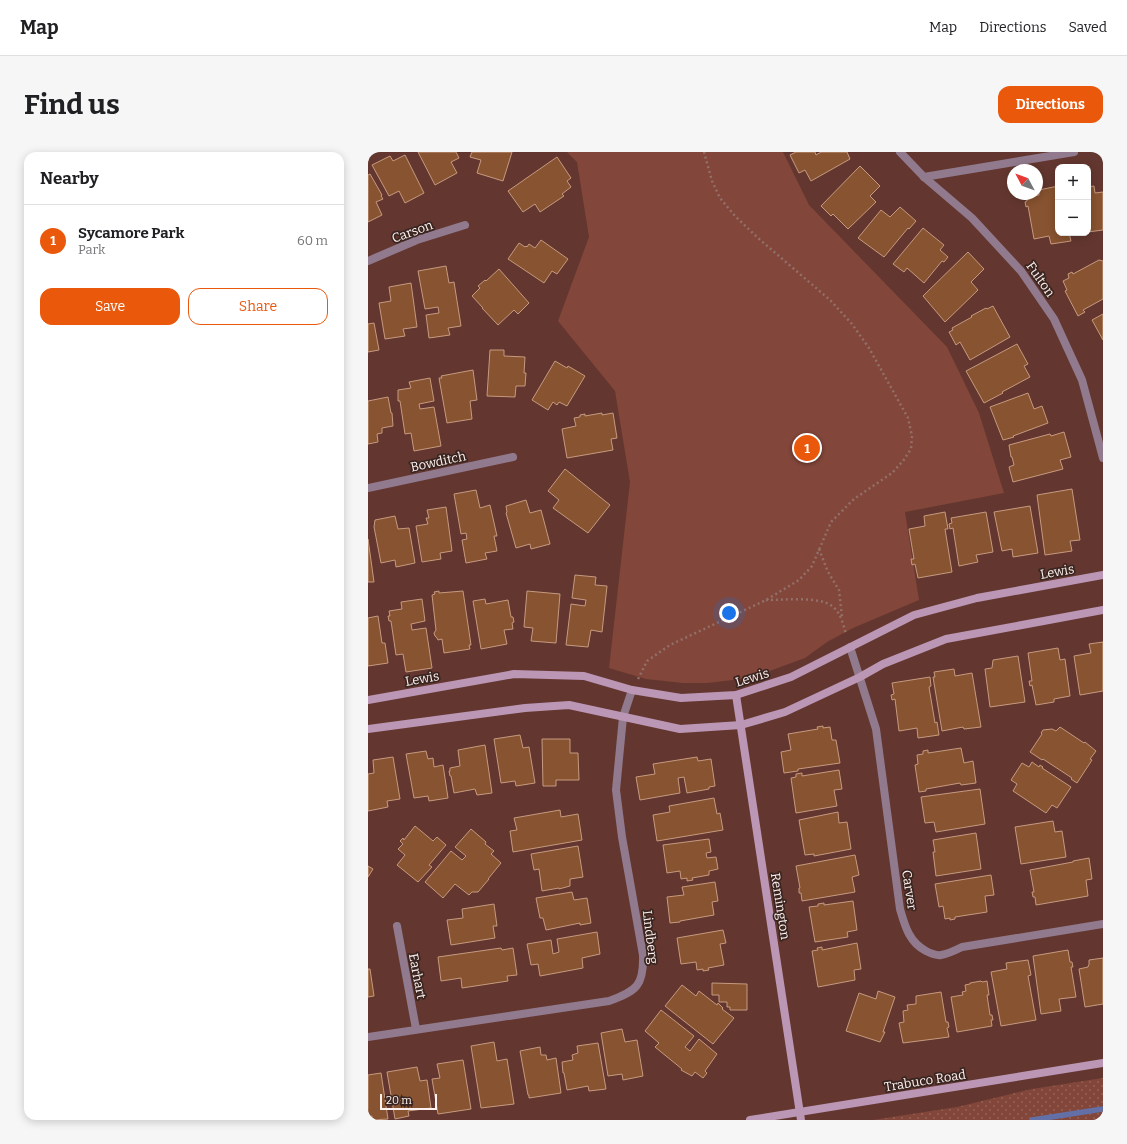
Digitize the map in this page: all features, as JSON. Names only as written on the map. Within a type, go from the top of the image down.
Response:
[{"type":"street","name":"Fulton","points":[[900,152],[924,177],[972,218],[1021,271],[1054,319],[1082,380],[1103,458]]},
{"type":"street","points":[[924,177],[1074,152]]},
{"type":"street","name":"Carson","points":[[368,261],[418,240],[465,225]]},
{"type":"street","name":"Bowditch","points":[[368,488],[513,457]]},
{"type":"street","name":"Lewis","points":[[368,700],[514,674],[584,676],[632,690],[681,698],[736,695],[792,677],[914,615],[977,598],[1103,575]]},
{"type":"street","points":[[368,729],[525,708],[569,705],[680,729],[741,725],[785,712],[860,677],[883,664],[946,639],[1103,610]]},
{"type":"street","name":"Carver","points":[[850,647],[876,729],[900,909],[906,931],[914,942],[921,949],[931,954],[941,955],[962,947],[1103,924]]},
{"type":"street","name":"Lindberg","points":[[368,1038],[416,1029],[609,1000],[625,995],[638,984],[644,970],[643,955],[622,837],[616,790],[623,717],[632,690]]},
{"type":"street","name":"Remington","points":[[736,695],[800,1116]]},
{"type":"street","name":"Earhart","points":[[397,926],[416,1029]]},
{"type":"street","name":"Trabuco Road","points":[[750,1120],[800,1116],[1103,1063]]},
{"type":"path","points":[[632,690],[647,661],[670,645],[766,600],[799,580],[812,566],[831,522],[854,499],[892,473],[911,449],[912,436],[908,418],[869,348],[852,324],[830,300],[758,238],[735,216],[720,198],[712,181],[704,152]]},
{"type":"path","points":[[819,548],[828,572],[839,590],[842,617],[850,647]]},
{"type":"path","points":[[766,600],[814,600],[832,606],[842,617]]},
{"type":"shaded area","points":[[567,152],[783,152],[809,205],[947,347],[979,413],[1004,493],[905,512],[919,600],[853,628],[827,642],[805,658],[753,677],[707,683],[683,683],[646,679],[609,668],[630,482],[615,391],[558,321],[589,237],[577,162]]},
{"type":"shaded area","points":[[1103,1078],[1103,1120],[873,1120],[957,1107],[1032,1089]]},
{"type":"building","points":[[418,152],[456,152],[459,158],[451,162],[457,173],[435,185]]},
{"type":"building","points":[[472,152],[512,152],[503,181],[477,173],[481,160],[470,157]]},
{"type":"building","points":[[796,152],[815,152],[816,155],[821,152],[847,152],[850,159],[811,181],[805,170],[799,173],[790,155]]},
{"type":"building","points":[[405,155],[424,193],[405,203],[399,191],[389,196],[372,165],[390,156],[393,161]]},
{"type":"building","points":[[557,157],[571,178],[567,181],[571,187],[562,194],[564,196],[540,212],[535,204],[523,212],[508,191]]},
{"type":"building","points":[[860,166],[880,186],[870,196],[876,202],[848,229],[833,214],[831,216],[821,206]]},
{"type":"building","points":[[370,174],[383,199],[376,202],[382,215],[368,222],[368,175]]},
{"type":"building","points":[[1091,186],[1094,186],[1095,193],[1103,192],[1103,230],[1091,232]]},
{"type":"building","points":[[1055,187],[1055,236],[1070,236],[1071,241],[1051,244],[1049,236],[1034,239],[1028,206],[1026,207],[1025,202],[1027,200],[1043,200],[1043,189]]},
{"type":"building","points":[[900,207],[916,221],[909,229],[908,228],[884,257],[858,238],[881,210],[890,217]]},
{"type":"building","points":[[923,228],[944,245],[940,250],[948,257],[944,262],[942,261],[924,283],[907,268],[904,272],[893,264]]},
{"type":"building","points":[[541,240],[568,259],[557,274],[552,271],[544,283],[508,259],[519,243],[525,247],[529,244],[535,248]]},
{"type":"building","points":[[968,252],[984,269],[971,282],[978,290],[945,322],[923,296]]},
{"type":"building","points":[[1099,260],[1103,261],[1103,299],[1083,310],[1085,312],[1078,316],[1065,291],[1067,290],[1063,281],[1069,278],[1068,274],[1072,272],[1073,274]]},
{"type":"building","points":[[446,266],[449,283],[454,282],[461,326],[448,328],[450,335],[429,338],[426,315],[439,313],[438,307],[425,309],[418,271]]},
{"type":"building","points":[[499,269],[529,303],[518,314],[514,310],[498,325],[472,296],[480,288],[478,286]]},
{"type":"building","points":[[411,283],[417,327],[403,329],[405,336],[385,339],[379,303],[391,301],[389,287]]},
{"type":"building","points":[[993,306],[1010,337],[970,360],[960,342],[956,345],[949,332],[953,330],[952,328],[972,317],[971,316]]},
{"type":"building","points":[[1103,314],[1103,340],[1092,320]]},
{"type":"building","points":[[374,323],[379,350],[368,352],[368,324]]},
{"type":"building","points":[[1017,344],[1028,364],[1024,366],[1030,377],[984,403],[966,371]]},
{"type":"building","points":[[490,350],[504,350],[504,356],[525,357],[525,386],[516,386],[515,397],[487,396]]},
{"type":"building","points":[[555,361],[567,368],[568,366],[585,376],[567,406],[559,402],[557,405],[553,402],[548,410],[532,400]]},
{"type":"building","points":[[473,370],[477,400],[470,401],[472,419],[447,423],[439,378],[442,378],[441,376]]},
{"type":"building","points":[[430,378],[434,401],[419,404],[420,409],[434,407],[441,446],[414,451],[411,433],[405,434],[400,401],[398,401],[398,390],[411,388],[409,382]]},
{"type":"building","points":[[1028,393],[1034,409],[1042,406],[1048,423],[1003,440],[990,407]]},
{"type":"building","points":[[388,397],[392,413],[393,426],[382,428],[382,433],[377,434],[378,442],[368,444],[368,401]]},
{"type":"building","points":[[602,413],[602,415],[613,413],[617,438],[611,439],[613,450],[567,458],[562,429],[576,426],[574,418],[580,417],[580,415],[585,414],[585,416]]},
{"type":"building","points":[[1064,432],[1071,457],[1060,460],[1063,469],[1013,482],[1009,467],[1014,465],[1009,445],[1050,434],[1051,436]]},
{"type":"building","points":[[565,469],[610,505],[588,533],[553,508],[559,500],[548,491]]},
{"type":"building","points":[[1072,489],[1080,540],[1070,541],[1072,551],[1045,555],[1037,495]]},
{"type":"building","points":[[476,490],[480,508],[490,505],[497,536],[494,536],[497,551],[485,553],[487,559],[466,563],[462,540],[467,539],[466,533],[461,534],[454,494]]},
{"type":"building","points":[[526,500],[530,513],[541,510],[550,544],[531,549],[530,544],[516,548],[506,513],[506,506]]},
{"type":"building","points":[[1030,506],[1038,553],[1013,557],[1012,549],[1002,551],[994,512]]},
{"type":"building","points":[[446,507],[452,551],[440,553],[441,559],[422,562],[416,526],[428,524],[426,518],[429,518],[427,510]]},
{"type":"building","points":[[945,512],[948,529],[945,529],[952,572],[918,578],[915,564],[912,565],[911,559],[914,559],[909,529],[925,526],[924,516]]},
{"type":"building","points":[[986,512],[993,552],[976,555],[978,562],[959,566],[953,528],[950,529],[949,524],[952,523],[951,518]]},
{"type":"building","points":[[395,516],[398,529],[409,528],[415,563],[396,567],[395,560],[381,563],[374,527],[375,520]]},
{"type":"building","points":[[368,539],[374,582],[368,582]]},
{"type":"building","points":[[575,575],[596,577],[595,585],[607,586],[602,632],[591,630],[588,647],[566,645],[571,604],[585,606],[586,600],[572,598]]},
{"type":"building","points":[[439,591],[439,593],[463,591],[471,645],[469,645],[470,649],[444,653],[442,639],[438,640],[434,633],[436,630],[432,595],[435,594],[434,592]]},
{"type":"building","points":[[527,591],[560,594],[556,643],[531,641],[533,628],[524,627]]},
{"type":"building","points":[[422,599],[425,621],[411,624],[412,630],[426,628],[432,668],[406,672],[403,654],[396,655],[391,621],[389,621],[388,616],[390,616],[389,611],[402,609],[401,602]]},
{"type":"building","points":[[485,599],[486,604],[508,600],[511,617],[513,617],[514,622],[512,623],[513,629],[504,630],[507,644],[481,649],[473,601]]},
{"type":"building","points":[[378,616],[382,643],[385,643],[388,663],[368,666],[368,618]]},
{"type":"building","points":[[1103,642],[1103,691],[1080,695],[1074,656],[1091,653],[1089,644]]},
{"type":"building","points":[[1058,648],[1060,660],[1065,659],[1070,696],[1054,699],[1054,702],[1036,705],[1032,685],[1030,686],[1029,681],[1032,681],[1028,653]]},
{"type":"building","points":[[1018,656],[1025,702],[990,707],[985,669],[992,668],[993,660]]},
{"type":"building","points":[[954,669],[955,676],[972,673],[981,727],[964,729],[963,727],[942,731],[933,677],[935,677],[934,672]]},
{"type":"building","points":[[930,677],[931,686],[929,687],[935,723],[937,722],[939,735],[918,738],[917,728],[899,731],[895,699],[892,700],[891,695],[894,694],[892,683]]},
{"type":"building","points":[[823,726],[823,728],[830,727],[832,740],[836,740],[840,763],[798,769],[798,771],[784,773],[781,752],[791,750],[788,734],[818,729],[817,727]]},
{"type":"building","points":[[1060,727],[1084,743],[1085,742],[1096,751],[1077,783],[1071,779],[1072,778],[1030,752],[1043,730],[1052,729],[1056,731]]},
{"type":"building","points":[[520,735],[523,748],[529,747],[535,783],[516,786],[515,781],[501,783],[494,739]]},
{"type":"building","points":[[542,739],[570,739],[570,753],[578,753],[579,780],[556,780],[556,786],[543,786]]},
{"type":"building","points":[[485,745],[492,793],[477,795],[475,789],[454,793],[449,771],[450,768],[460,766],[458,750]]},
{"type":"building","points":[[961,748],[964,763],[973,761],[976,783],[961,785],[960,783],[926,789],[926,791],[919,792],[915,765],[918,764],[917,755],[923,754],[923,751],[928,750],[928,753]]},
{"type":"building","points":[[426,751],[428,759],[433,758],[434,767],[443,765],[448,798],[429,801],[428,796],[414,798],[406,754]]},
{"type":"building","points":[[393,757],[400,799],[387,801],[388,807],[368,811],[368,774],[374,773],[373,760]]},
{"type":"building","points":[[697,757],[698,761],[711,759],[715,786],[709,787],[709,789],[687,793],[684,777],[678,778],[680,793],[640,800],[636,777],[655,774],[653,764]]},
{"type":"building","points":[[1032,762],[1039,767],[1040,765],[1043,767],[1042,768],[1071,787],[1057,808],[1052,805],[1046,813],[1013,791],[1017,784],[1011,780],[1022,763],[1029,767]]},
{"type":"building","points":[[839,770],[842,789],[834,790],[837,806],[796,813],[791,778],[796,777],[796,774],[802,773],[802,776]]},
{"type":"building","points":[[980,789],[985,824],[936,832],[934,822],[925,823],[921,797]]},
{"type":"building","points":[[714,798],[717,814],[720,813],[723,830],[657,841],[653,815],[670,812],[669,806]]},
{"type":"building","points":[[560,810],[561,817],[578,814],[582,840],[513,852],[510,831],[517,830],[514,818]]},
{"type":"building","points":[[838,812],[839,823],[847,822],[851,849],[814,856],[814,854],[805,855],[799,820]]},
{"type":"building","points":[[1053,821],[1055,832],[1062,831],[1066,857],[1021,864],[1015,827]]},
{"type":"building","points":[[415,826],[433,841],[437,837],[446,845],[429,865],[432,867],[418,882],[397,865],[405,855],[398,849],[403,844],[400,841],[403,838],[404,840]]},
{"type":"building","points":[[471,829],[494,851],[491,854],[501,863],[478,892],[472,892],[469,895],[455,884],[443,898],[425,882],[451,851],[462,860],[466,856],[455,847]]},
{"type":"building","points":[[976,833],[981,869],[936,876],[933,840]]},
{"type":"building","points":[[709,839],[711,852],[706,853],[707,858],[716,857],[718,869],[709,871],[709,875],[692,878],[693,880],[687,881],[687,878],[681,879],[680,871],[667,873],[663,845]]},
{"type":"building","points":[[578,846],[583,877],[570,879],[570,886],[542,891],[539,869],[534,870],[531,854]]},
{"type":"building","points":[[855,855],[859,875],[852,877],[855,892],[802,901],[801,893],[799,893],[800,888],[796,866]]},
{"type":"building","points":[[1089,858],[1092,879],[1086,880],[1088,896],[1036,905],[1035,897],[1033,897],[1032,892],[1034,892],[1030,870]]},
{"type":"building","points":[[368,866],[373,869],[368,877]]},
{"type":"building","points":[[991,875],[994,895],[985,896],[987,912],[955,917],[955,919],[950,920],[950,918],[945,919],[943,906],[939,907],[935,884]]},
{"type":"building","points":[[715,882],[718,901],[712,902],[714,915],[670,923],[667,897],[684,895],[682,887]]},
{"type":"building","points":[[572,892],[574,900],[587,898],[591,923],[580,925],[580,923],[546,930],[543,918],[540,918],[536,898]]},
{"type":"building","points":[[853,901],[857,930],[847,932],[848,937],[815,942],[809,907],[818,906],[818,904],[824,903],[824,905]]},
{"type":"building","points":[[494,904],[497,926],[493,926],[495,938],[451,945],[447,920],[463,918],[462,909]]},
{"type":"building","points":[[723,930],[726,943],[720,944],[724,965],[708,968],[709,970],[703,971],[703,969],[697,970],[696,962],[681,964],[677,938]]},
{"type":"building","points":[[597,932],[600,954],[582,958],[583,968],[540,976],[538,964],[531,965],[527,944],[551,940],[553,954],[559,952],[557,939]]},
{"type":"building","points":[[857,943],[861,969],[854,970],[855,980],[818,987],[812,951],[818,950],[817,948],[822,947],[822,950]]},
{"type":"building","points":[[501,948],[502,950],[513,948],[517,975],[507,976],[508,981],[462,988],[461,978],[441,981],[438,957]]},
{"type":"building","points":[[1068,950],[1070,962],[1072,962],[1073,967],[1071,967],[1076,997],[1059,999],[1061,1011],[1041,1014],[1033,956]]},
{"type":"building","points":[[1103,958],[1103,1004],[1085,1007],[1079,969],[1088,967],[1089,960]]},
{"type":"building","points":[[1028,960],[1031,975],[1028,976],[1036,1020],[1001,1026],[991,972],[1007,969],[1006,963]]},
{"type":"building","points":[[368,969],[370,969],[374,996],[368,997]]},
{"type":"building","points":[[987,981],[989,995],[987,995],[990,1015],[992,1015],[993,1020],[991,1020],[992,1026],[957,1032],[951,997],[963,995],[962,992],[966,991],[965,985]]},
{"type":"building","points":[[712,983],[747,984],[747,1010],[730,1010],[730,1007],[727,1007],[727,1002],[719,1002],[719,995],[712,995]]},
{"type":"building","points":[[682,985],[696,996],[699,991],[717,1005],[718,1003],[723,1008],[722,1009],[734,1018],[713,1044],[665,1006]]},
{"type":"building","points":[[878,991],[895,997],[883,1032],[885,1032],[880,1042],[846,1031],[859,993],[876,999]]},
{"type":"building","points":[[941,992],[946,1022],[948,1022],[949,1027],[947,1028],[949,1037],[903,1043],[899,1023],[904,1022],[903,1011],[908,1010],[907,1005],[916,1004],[916,996]]},
{"type":"building","points":[[661,1010],[694,1036],[685,1047],[690,1051],[699,1039],[717,1054],[705,1071],[707,1073],[703,1078],[695,1072],[692,1076],[681,1070],[682,1069],[655,1047],[659,1043],[645,1031]]},
{"type":"building","points":[[622,1029],[625,1042],[637,1040],[643,1076],[623,1080],[622,1074],[608,1076],[601,1033]]},
{"type":"building","points":[[494,1042],[497,1061],[507,1059],[514,1104],[481,1108],[471,1046]]},
{"type":"building","points":[[598,1043],[606,1089],[589,1091],[588,1086],[567,1090],[562,1062],[573,1060],[572,1055],[578,1053],[577,1046]]},
{"type":"building","points":[[540,1047],[541,1055],[546,1055],[547,1060],[556,1058],[561,1093],[529,1098],[520,1051]]},
{"type":"building","points":[[463,1060],[471,1109],[438,1114],[432,1079],[440,1078],[437,1064]]},
{"type":"building","points":[[417,1067],[420,1081],[427,1080],[431,1108],[408,1111],[409,1116],[395,1119],[387,1072]]},
{"type":"building","points":[[381,1073],[388,1119],[372,1120],[372,1116],[368,1117],[368,1075]]},
{"type":"waterway","points":[[1032,1120],[1103,1109]]},
{"type":"place","name":"Sycamore Park","points":[[807,448]]}]
